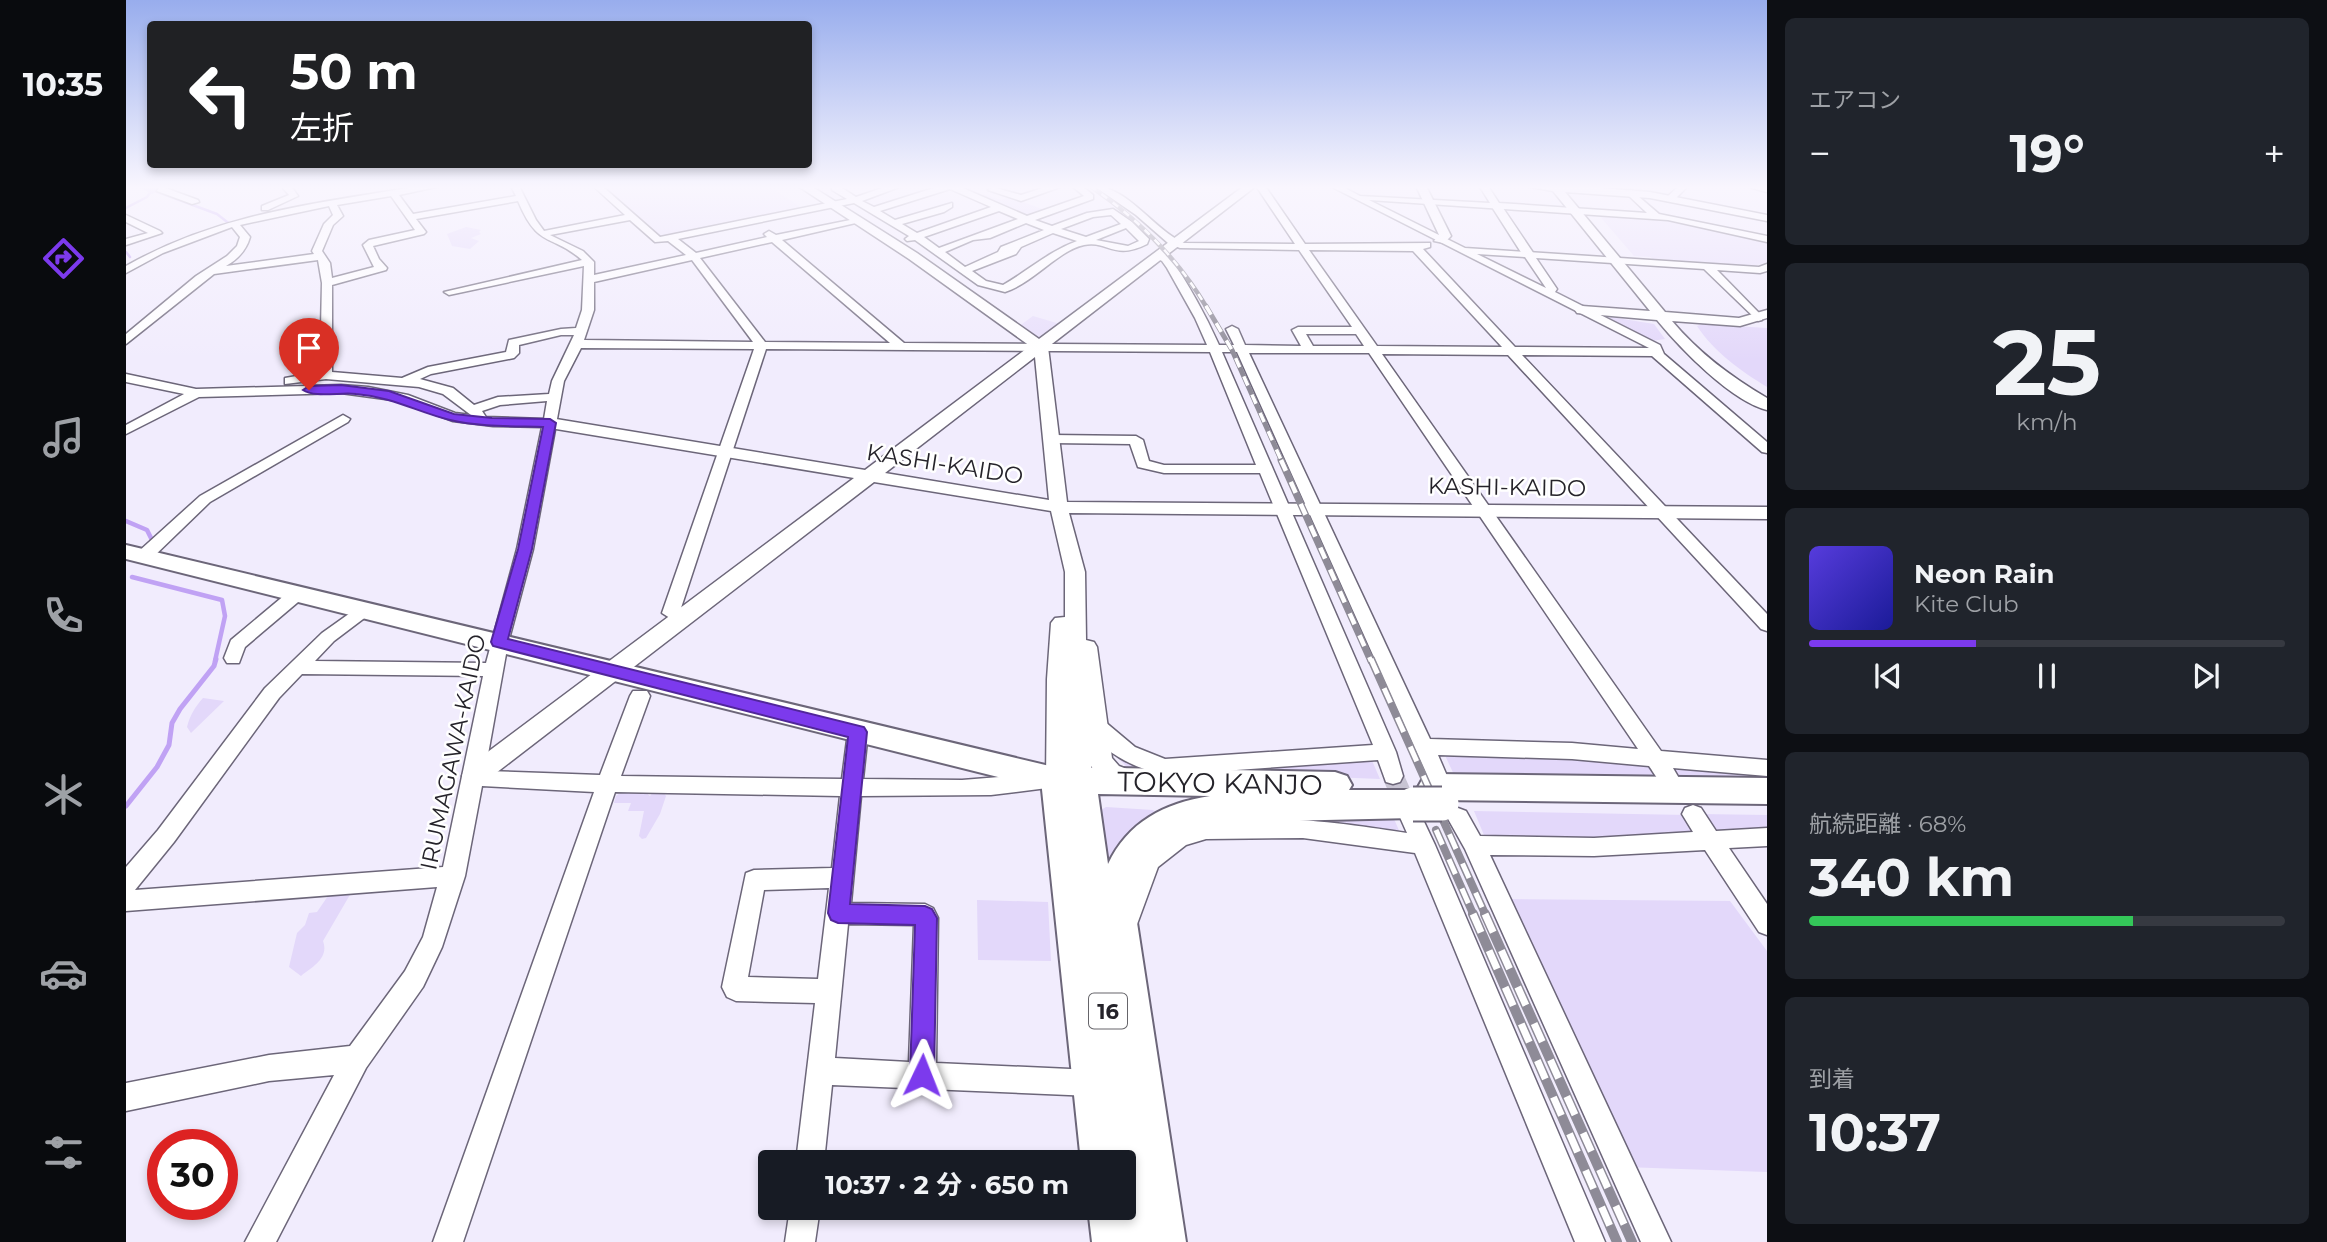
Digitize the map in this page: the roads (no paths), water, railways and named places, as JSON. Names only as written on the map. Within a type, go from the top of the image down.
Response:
[{"type":"highway","name":"TOKYO KANJO","points":[[1073,784],[1133,782],[1424,796],[1767,807]]},
{"type":"highway","points":[[1073,784],[1111,797],[1328,803]]},
{"type":"highway","name":"16","points":[[1073,784],[1074,900],[1092,1083],[1102,1150]]},
{"type":"highway","name":"16","points":[[1073,784],[1130,1190],[1140,1242]]},
{"type":"highway","name":"TOKYO KANJO","points":[[1162,1242],[1115,903],[1117,884],[1123,868],[1141,841],[1168,822],[1211,809],[1424,796],[1767,791]]},
{"type":"highway","points":[[1113,1220],[1116,1242]]},
{"type":"main road","points":[[135,554],[1073,784]]},
{"type":"street","points":[[128,244],[137,257],[143,257]]},
{"type":"street","points":[[126,270],[143,257],[177,244]]},
{"type":"street","points":[[126,340],[181,296],[194,282],[216,271],[244,244]]},
{"type":"street","points":[[319,244],[317,251],[325,263],[327,283],[326,375]]},
{"type":"street","points":[[327,283],[382,268],[375,263],[368,245],[372,244]]},
{"type":"street","points":[[562,244],[581,253],[590,270]]},
{"type":"street","points":[[679,244],[695,256],[761,345]]},
{"type":"street","points":[[449,292],[695,256],[748,244]]},
{"type":"street","points":[[781,244],[901,346]]},
{"type":"street","points":[[894,244],[1041,347],[1060,507],[1072,564],[1100,761],[1110,773],[1133,782]]},
{"type":"street","points":[[926,244],[982,283],[1001,289],[1038,268],[1041,262],[1079,244]]},
{"type":"street","points":[[937,252],[959,244]]},
{"type":"street","points":[[964,271],[1012,252],[1023,244]]},
{"type":"street","points":[[1105,244],[1128,249],[1140,244]]},
{"type":"street","points":[[474,776],[1176,244],[1416,248],[1430,244]]},
{"type":"street","points":[[1301,244],[1670,780]]},
{"type":"street","points":[[1446,244],[1650,344],[1767,449]]},
{"type":"street","points":[[1521,244],[1552,289],[1548,294]]},
{"type":"street","points":[[1607,244],[1667,316],[1708,354],[1767,395]]},
{"type":"street","points":[[1416,248],[1767,625]]},
{"type":"street","points":[[1456,249],[1765,270]]},
{"type":"street","points":[[216,271],[321,256]]},
{"type":"street","points":[[1159,257],[1166,259],[1182,281],[1214,349],[1386,752],[1424,796],[1474,845],[1656,1242]]},
{"type":"street","points":[[1707,267],[1764,318]]},
{"type":"street","name":"IRUMAGAWA-KAIDO","points":[[260,1242],[357,1059],[423,961],[434,939],[454,876],[499,642],[525,549],[558,381],[580,338],[588,310],[590,270]]},
{"type":"street","points":[[1582,310],[1740,322],[1764,318]]},
{"type":"street","points":[[1667,316],[1686,347],[1713,371],[1767,405]]},
{"type":"street","points":[[1231,329],[1424,747],[1424,845],[1590,1242]]},
{"type":"street","points":[[1309,350],[1298,330],[1361,331]]},
{"type":"street","points":[[407,380],[428,371],[510,355],[513,353],[513,343],[561,332],[580,338],[761,345],[1656,352]]},
{"type":"street","points":[[681,619],[671,613],[761,345]]},
{"type":"street","points":[[220,393],[326,375],[407,380],[448,391],[476,415],[498,401],[555,397]]},
{"type":"street","name":"KASHI-KAIDO","points":[[126,378],[196,393],[341,389],[368,391],[403,398],[453,417],[476,415],[550,423],[1060,507],[1767,513]]},
{"type":"street","points":[[126,430],[196,393]]},
{"type":"street","points":[[135,554],[205,499],[343,419]]},
{"type":"street","points":[[1052,439],[1136,440],[1143,464],[1164,469],[1265,469]]},
{"type":"street","points":[[474,776],[489,780],[607,784],[852,788],[997,789],[1073,784],[1075,697],[1072,564]]},
{"type":"street","points":[[233,657],[237,644],[298,593]]},
{"type":"street","points":[[126,884],[174,826],[272,693],[328,637],[366,610]]},
{"type":"street","points":[[298,667],[495,670]]},
{"type":"street","points":[[448,1242],[640,696]]},
{"type":"street","points":[[1097,726],[1134,758],[1150,765],[1165,767],[1386,752]]},
{"type":"street","points":[[811,1150],[858,732]]},
{"type":"street","points":[[1424,747],[1572,751],[1767,768]]},
{"type":"street","points":[[1693,814],[1767,923]]},
{"type":"street","points":[[1121,940],[1143,872],[1160,850],[1179,838],[1206,830],[1303,829],[1424,845]]},
{"type":"street","points":[[1474,845],[1594,846],[1767,837]]},
{"type":"street","points":[[126,901],[454,876]]},
{"type":"street","points":[[830,991],[736,989],[734,986],[756,878],[842,878]]},
{"type":"street","points":[[838,913],[925,915],[922,1075]]},
{"type":"street","points":[[126,1097],[269,1068],[357,1059]]},
{"type":"street","points":[[819,1071],[1092,1083]]},
{"type":"street","points":[[800,1242],[803,1220]]},
{"type":"waterway","points":[[126,252],[130,257]]},
{"type":"waterway","points":[[126,521],[147,530],[152,540]]},
{"type":"waterway","points":[[132,577],[222,600],[225,616],[215,661]]},
{"type":"waterway","points":[[126,806],[157,767],[169,745],[172,723],[214,666],[216,659]]},
{"type":"tunnel","points":[[1393,776],[1409,812]]},
{"type":"railway","points":[[1158,244],[1183,272],[1207,308]]},
{"type":"railway","points":[[1206,306],[1232,350],[1282,462]]},
{"type":"railway","points":[[1281,460],[1371,661]]},
{"type":"railway","points":[[1371,659],[1486,916]]},
{"type":"railway","points":[[1436,830],[1474,916]]},
{"type":"railway","points":[[1473,914],[1617,1242]]},
{"type":"railway","points":[[1485,914],[1632,1242]]}]
